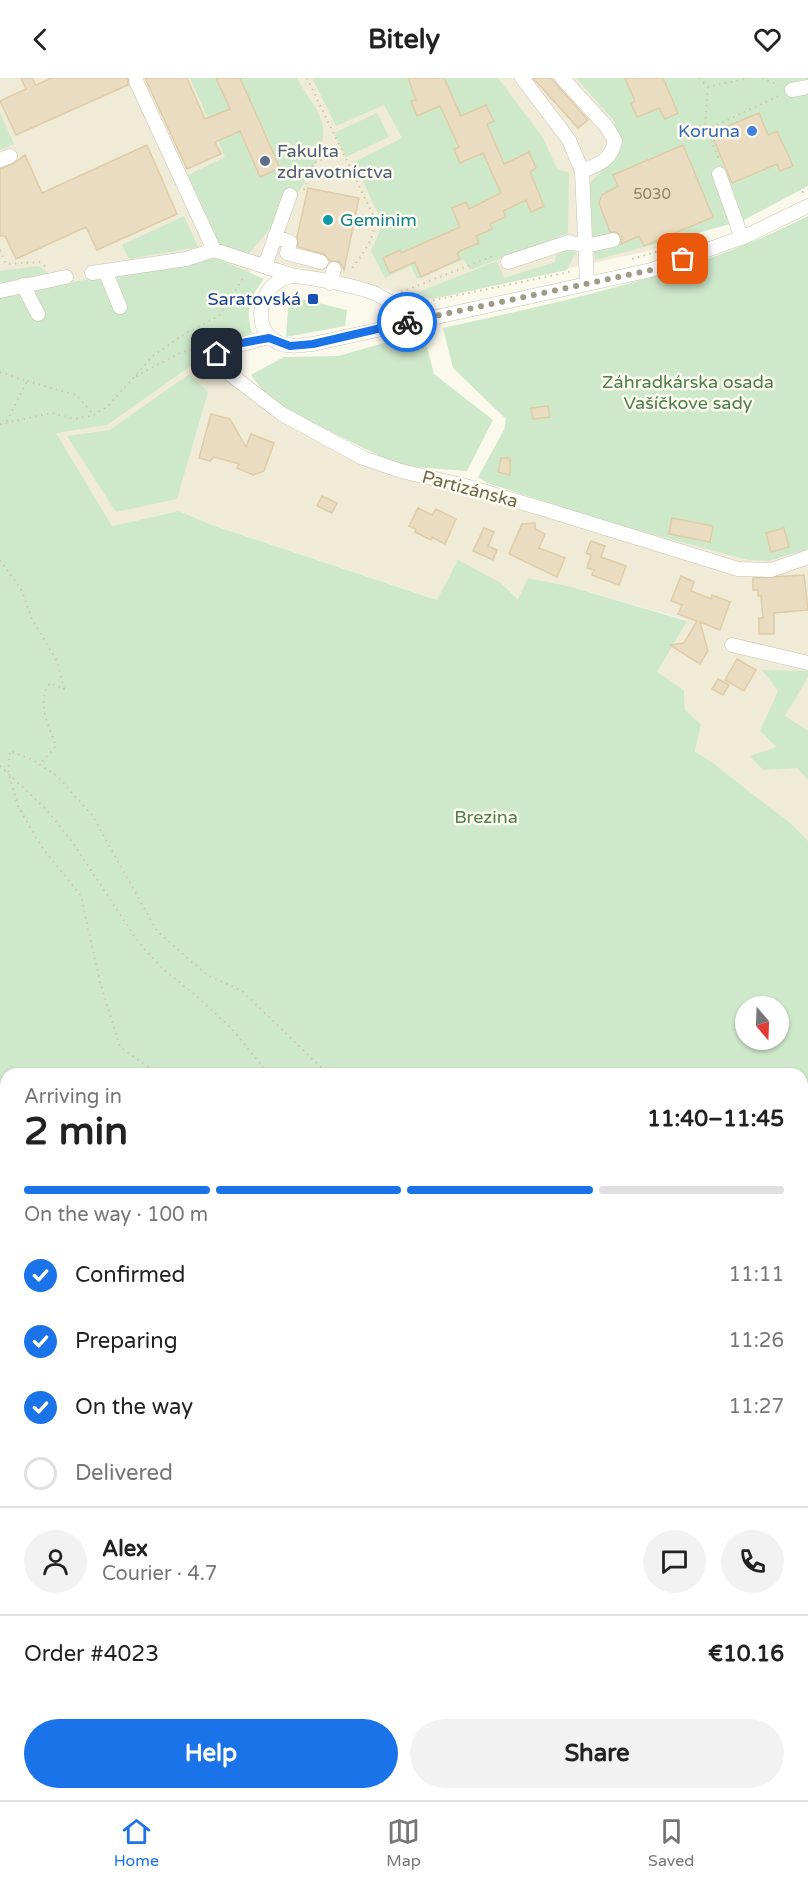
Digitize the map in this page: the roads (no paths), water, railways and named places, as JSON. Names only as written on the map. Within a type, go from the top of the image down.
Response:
[{"type":"street","points":[[522,78],[569,140],[582,171],[587,276]]},
{"type":"street","points":[[562,78],[607,127],[615,141],[613,153],[603,163],[582,171]]},
{"type":"street","points":[[136,81],[214,250]]},
{"type":"street","points":[[719,174],[742,238]]},
{"type":"street","points":[[268,268],[267,260],[275,236],[296,195]]},
{"type":"street","points":[[294,276],[273,285],[263,300],[261,313],[262,328],[269,338],[290,346],[313,344],[587,276],[651,270],[742,238],[808,206]]},
{"type":"street","points":[[275,236],[290,242],[287,253],[321,262]]},
{"type":"street","points":[[508,262],[569,242],[586,246],[613,240]]},
{"type":"street","points":[[120,308],[99,272],[186,259],[214,250],[294,276],[332,276],[376,293],[399,308],[410,321]]},
{"type":"street","points":[[0,291],[66,277]]},
{"type":"street","points":[[23,285],[38,314]]},
{"type":"street","name":"Partizánska","points":[[269,338],[220,350],[216,358],[220,369],[282,414],[363,458],[401,471],[462,485],[738,569],[771,570],[808,557]]},
{"type":"street","points":[[732,645],[808,663]]},
{"type":"place","name":"Koruna","points":[[752,131]]},
{"type":"place","name":"Fakulta zdravotníctva","points":[[265,161]]},
{"type":"place","name":"Geminim","points":[[328,220]]},
{"type":"place","name":"Saratovská","points":[[313,299]]},
{"type":"park label","name":"Záhradkárska osada Vašíčkove sady","points":[[688,392]]},
{"type":"park label","name":"Brezina","points":[[486,817]]}]
